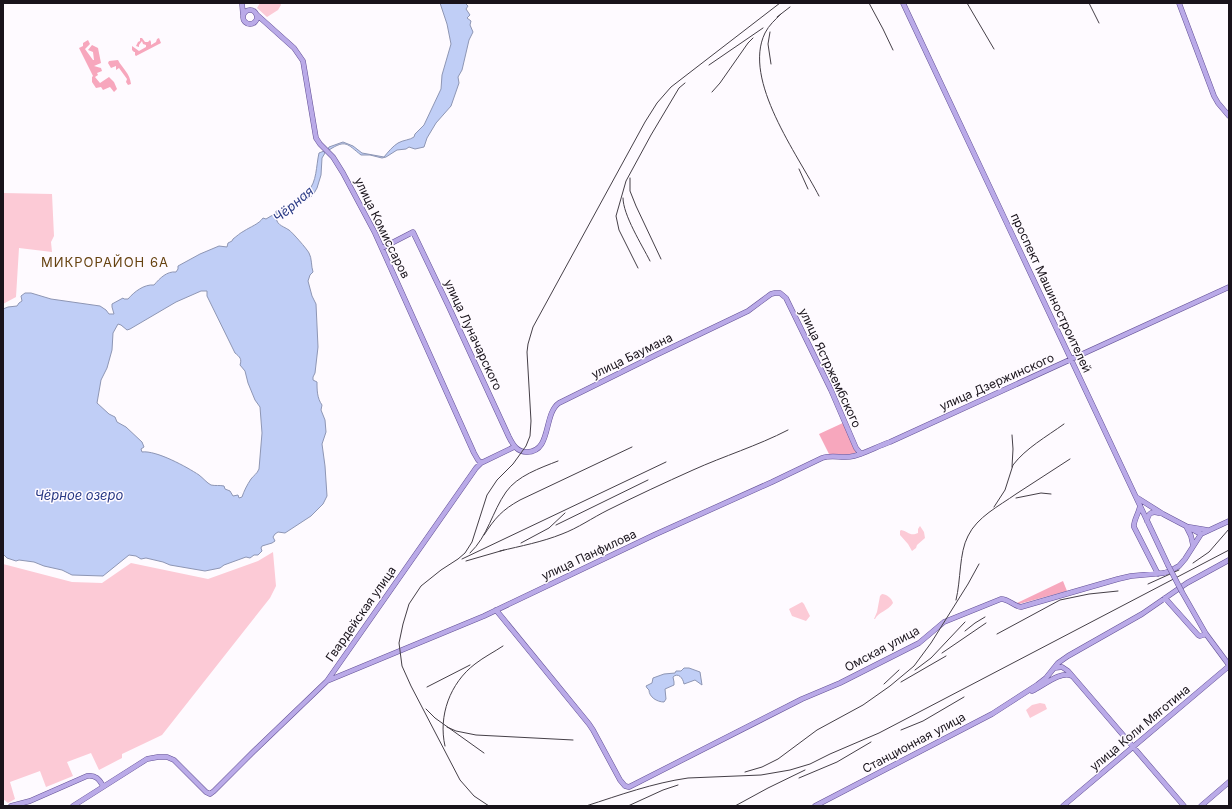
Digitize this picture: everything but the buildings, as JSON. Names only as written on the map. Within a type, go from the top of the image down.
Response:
[{"type":"main road","name":"улица Комиссаров","points":[[243,3],[294,48],[303,61],[316,138],[330,154],[343,173],[382,248],[474,453],[481,463]]},
{"type":"main road","name":"улица Комиссаров","points":[[243,3],[243,15]]},
{"type":"main road","name":"проспект Машиностроителей","points":[[903,3],[1168,565],[1206,634],[1229,665]]},
{"type":"main road","points":[[1179,3],[1214,96],[1229,116]]},
{"type":"main road","points":[[255,22],[257,18],[255,13],[247,11],[243,15],[243,20],[246,24],[251,25],[255,22],[267,23]]},
{"type":"main road","name":"улица Луначарского","points":[[382,248],[413,232],[514,447]]},
{"type":"main road","name":"улица Дзержинского","points":[[861,454],[1229,287]]},
{"type":"main road","name":"улица Баумана","points":[[514,447],[528,452],[536,450],[545,438],[551,413],[559,403],[748,311],[771,294],[780,293]]},
{"type":"main road","name":"улица Ястржембского","points":[[780,293],[786,298],[831,390],[856,448],[861,454]]},
{"type":"main road","name":"Гвардейская улица","points":[[104,786],[151,758],[167,757],[176,762],[206,792],[210,794],[216,790],[327,681],[476,468],[481,463],[514,447]]},
{"type":"main road","points":[[474,453],[476,468]]},
{"type":"main road","name":"улица Панфилова","points":[[327,681],[496,610],[822,458],[828,456],[850,457],[861,454]]},
{"type":"main road","points":[[1136,497],[1192,531],[1200,534],[1229,521]]},
{"type":"main road","points":[[1140,506],[1134,527],[1158,574]]},
{"type":"main road","points":[[1135,521],[1145,519],[1147,521],[1151,512],[1163,514]]},
{"type":"main road","points":[[1186,526],[1207,530]]},
{"type":"main road","points":[[1186,526],[1191,536],[1193,547]]},
{"type":"main road","name":"Омская улица","points":[[496,610],[593,730],[620,780],[626,787],[631,786],[797,702],[840,683],[919,643],[944,622],[1004,599],[1018,607],[1021,607],[1118,578],[1167,573],[1185,559],[1200,534]]},
{"type":"main road","name":"Станционная улица","points":[[815,806],[992,714],[1037,685],[1068,656],[1142,614],[1176,589],[1229,560]]},
{"type":"main road","points":[[1165,598],[1200,636],[1206,634]]},
{"type":"main road","points":[[1061,675],[1068,656]]},
{"type":"main road","name":"улица Коли Мяготина","points":[[1063,806],[1229,665]]},
{"type":"main road","points":[[1054,668],[1064,668],[1072,676],[1184,806]]},
{"type":"main road","points":[[1050,672],[1050,678],[1053,679]]},
{"type":"main road","points":[[1061,675],[1068,674],[1072,676]]},
{"type":"main road","name":"Станционная улица","points":[[1020,696],[1061,675]]},
{"type":"main road","points":[[11,806],[30,800],[88,776],[97,777],[104,786],[74,806]]},
{"type":"main road","points":[[1201,806],[1229,782]]},
{"type":"shaded area","points":[[260,3],[280,3],[281,5],[278,10],[267,17],[257,8]]},
{"type":"shaded area","points":[[140,38],[142,38],[145,42],[150,40],[151,45],[159,38],[161,43],[136,56],[135,52],[132,50],[132,46],[139,51],[146,47],[142,41],[139,47],[136,46],[140,41]]},
{"type":"shaded area","points":[[88,40],[90,44],[85,49],[94,60],[93,52],[88,50],[92,45],[98,48],[101,63],[94,66],[101,68],[102,71],[97,73],[98,75],[95,77],[100,83],[109,77],[114,82],[117,89],[114,92],[110,87],[103,90],[101,87],[96,88],[92,82],[93,76],[79,48]]},
{"type":"shaded area","points":[[118,60],[128,74],[131,84],[128,85],[126,82],[127,79],[119,68],[116,70],[116,66],[111,68],[108,63],[109,61]]},
{"type":"shaded area","points":[[3,193],[52,194],[54,236],[51,242],[52,252],[19,248],[16,297],[3,304]]},
{"type":"shaded area","points":[[845,422],[857,452],[849,455],[829,454],[819,434]]},
{"type":"shaded area","points":[[920,526],[924,532],[925,538],[912,551],[900,535],[900,531],[915,534],[918,533]]},
{"type":"shaded area","points":[[273,552],[276,586],[270,598],[162,735],[122,754],[122,758],[99,770],[91,753],[67,762],[73,776],[46,787],[40,771],[10,782],[15,799],[8,803],[3,799],[3,564],[72,582],[102,583],[131,563],[208,579],[258,561]]},
{"type":"shaded area","points":[[1063,581],[1067,591],[1019,604],[1017,603]]},
{"type":"shaded area","points":[[882,594],[889,597],[893,603],[874,619],[880,596]]},
{"type":"shaded area","points":[[802,602],[810,616],[806,621],[792,616],[789,609]]},
{"type":"shaded area","points":[[1040,703],[1045,704],[1047,709],[1030,718],[1026,710],[1032,705]]},
{"type":"water","points":[[440,3],[465,3],[468,6],[466,9],[470,15],[467,18],[471,21],[470,25],[473,32],[469,40],[462,70],[458,77],[459,83],[451,106],[436,123],[427,138],[424,147],[415,149],[409,147],[406,149],[397,150],[386,157],[382,158],[370,155],[361,155],[346,144],[339,145],[329,150],[329,147],[343,142],[353,146],[362,153],[384,157],[392,147],[398,143],[414,137],[424,125],[441,89],[442,75],[451,44],[447,24]]},
{"type":"water","name":"Чёрное озеро","points":[[324,151],[325,153],[322,158],[321,175],[313,195],[304,202],[302,200],[307,197],[305,195],[297,203],[286,211],[276,215],[276,218],[278,223],[289,230],[308,251],[313,272],[308,281],[316,304],[318,347],[313,380],[317,382],[319,400],[322,405],[321,410],[325,420],[326,432],[322,444],[327,496],[323,504],[311,516],[285,533],[278,532],[275,534],[273,537],[275,541],[262,546],[262,551],[258,555],[254,555],[250,558],[246,557],[224,565],[220,568],[205,571],[170,565],[146,558],[141,559],[136,556],[129,555],[103,576],[72,575],[62,570],[34,562],[16,561],[7,558],[3,554],[3,309],[17,306],[22,301],[21,296],[25,293],[31,293],[51,299],[100,306],[109,314],[114,314],[112,304],[123,298],[128,299],[136,291],[143,287],[154,285],[164,276],[176,272],[178,266],[200,254],[219,246],[227,247],[228,243],[263,218],[266,219],[276,214],[276,211],[282,210],[289,206],[291,207],[311,187],[315,178],[319,153]],"holes":[[[201,291],[207,291],[207,296],[235,353],[240,358],[240,365],[245,371],[255,400],[260,407],[262,433],[259,469],[250,481],[242,497],[239,498],[238,495],[233,496],[230,491],[225,489],[224,486],[211,485],[199,475],[163,456],[142,452],[141,449],[144,447],[142,442],[126,427],[117,422],[115,417],[109,414],[97,403],[101,380],[107,368],[112,350],[113,333],[118,324],[127,330],[130,329],[176,302]]]},
{"type":"water","points":[[684,668],[689,668],[700,672],[702,685],[695,680],[684,684],[683,680],[677,675],[673,677],[674,685],[665,689],[666,699],[664,702],[656,700],[652,697],[646,686],[652,683],[653,678],[664,674],[675,673],[676,671],[681,671]]},
{"type":"railway","points":[[489,806],[474,796],[460,780],[402,666],[399,643],[409,604],[421,586],[465,553],[472,542],[487,495],[497,480],[513,464],[526,446],[530,436],[531,421],[527,352],[533,327],[645,122],[657,103],[671,87],[780,3]]},
{"type":"railway","points":[[869,3],[893,50]]},
{"type":"railway","points":[[967,3],[994,49]]},
{"type":"railway","points":[[1089,3],[1099,23]]},
{"type":"railway","points":[[777,17],[790,7]]},
{"type":"railway","points":[[781,14],[770,25],[765,33],[760,52],[761,73],[766,94],[776,117],[819,196]]},
{"type":"railway","points":[[709,65],[763,28]]},
{"type":"railway","points":[[770,32],[768,44],[771,64]]},
{"type":"railway","points":[[712,92],[753,38]]},
{"type":"railway","points":[[638,268],[619,230],[616,216],[626,181],[679,88],[685,83]]},
{"type":"railway","points":[[799,169],[808,189]]},
{"type":"railway","points":[[630,178],[630,191],[661,259]]},
{"type":"railway","points":[[623,198],[629,221],[650,261]]},
{"type":"railway","points":[[994,507],[1005,490],[1013,465],[1018,459],[1043,438],[1064,424]]},
{"type":"railway","points":[[500,551],[539,542],[568,532],[608,510],[661,485],[788,430]]},
{"type":"railway","points":[[1012,435],[1012,467]]},
{"type":"railway","points":[[484,535],[499,515],[508,507],[632,447]]},
{"type":"railway","points":[[956,600],[963,550],[972,529],[977,523],[996,508],[1070,459]]},
{"type":"railway","points":[[470,553],[486,532],[501,500],[511,486],[529,473],[558,461]]},
{"type":"railway","points":[[462,559],[666,462]]},
{"type":"railway","points":[[556,525],[648,480]]},
{"type":"railway","points":[[1016,498],[1041,493],[1051,494]]},
{"type":"railway","points":[[521,543],[549,528],[565,513]]},
{"type":"railway","points":[[1193,563],[1209,552],[1229,529]]},
{"type":"railway","points":[[466,561],[504,550]]},
{"type":"railway","points":[[586,806],[675,780],[688,778],[761,775],[790,770],[810,764],[879,733],[1229,550]]},
{"type":"railway","points":[[745,772],[762,767],[778,759],[817,730],[863,705],[890,686],[914,666],[931,643],[979,564]]},
{"type":"railway","points":[[1148,584],[1179,570]]},
{"type":"railway","points":[[997,634],[1060,600],[1089,594],[1118,591]]},
{"type":"railway","points":[[965,631],[985,617]]},
{"type":"railway","points":[[915,670],[931,658],[965,622]]},
{"type":"railway","points":[[942,653],[986,623]]},
{"type":"railway","points":[[445,746],[443,723],[448,701],[453,690],[466,672],[475,664],[503,646]]},
{"type":"railway","points":[[901,682],[946,656]]},
{"type":"railway","points":[[427,687],[470,665]]},
{"type":"railway","points":[[884,684],[899,670]]},
{"type":"railway","points":[[901,730],[923,721],[964,697]]},
{"type":"railway","points":[[426,709],[435,718],[484,753]]},
{"type":"railway","points":[[447,727],[456,731],[476,735],[573,740]]},
{"type":"railway","points":[[799,778],[837,762],[871,742]]},
{"type":"railway","points":[[735,806],[805,770]]},
{"type":"railway","points":[[628,806],[678,785]]},
{"type":"district","name":"МИКРОРАЙОН 6А","points":[[105,262]]},
{"type":"water label","name":"Чёрная","points":[[293,204]]}]
